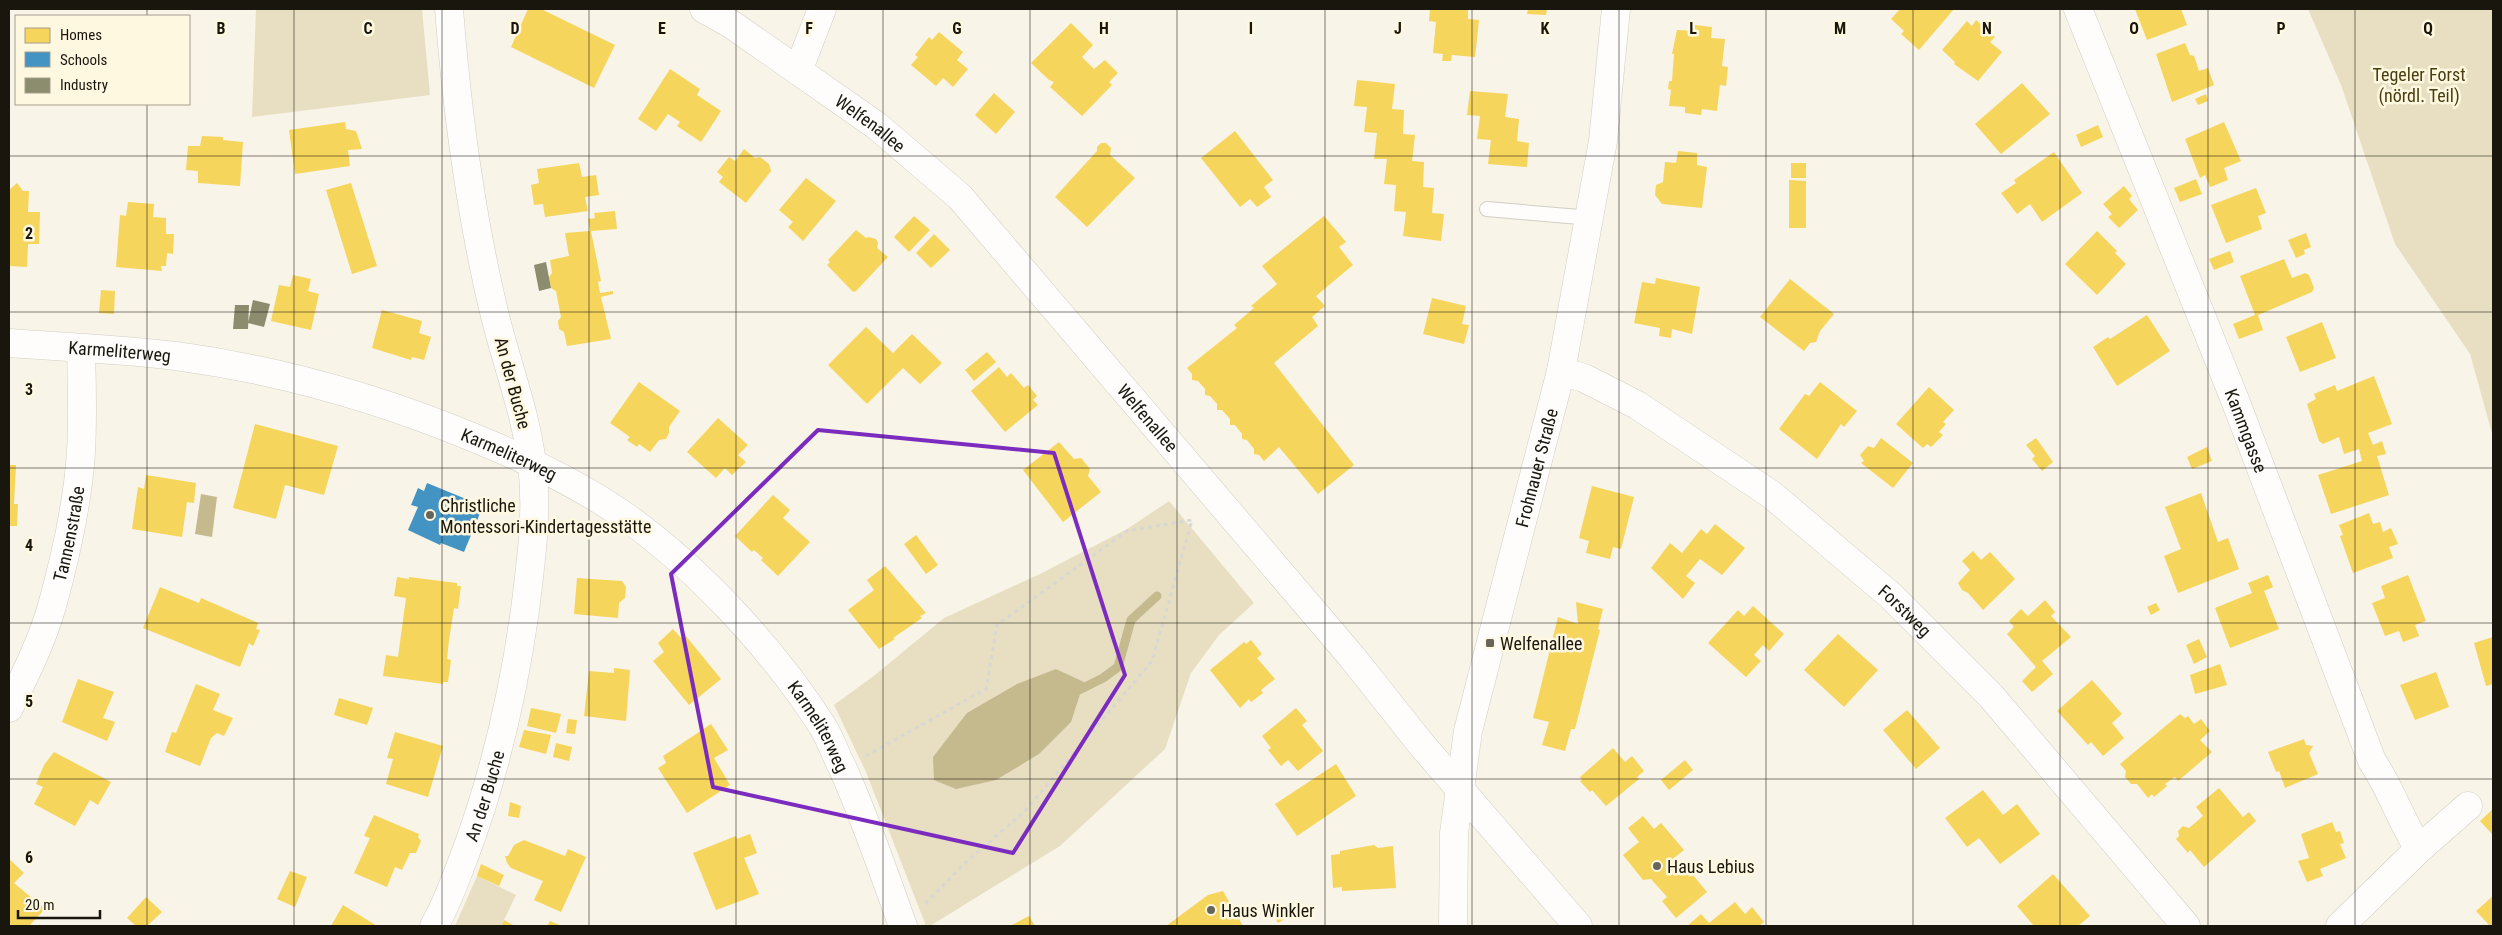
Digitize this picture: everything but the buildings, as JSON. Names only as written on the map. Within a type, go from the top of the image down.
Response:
[{"type":"street","name":"An der Buche","points":[[434,926],[444,910],[473,833],[499,752],[518,653],[532,560],[535,500],[532,464],[494,312],[474,220],[456,94],[449,9]]},
{"type":"street","name":"Welfenallee","points":[[704,9],[877,126],[960,197],[1352,657],[1421,744],[1578,926]]},
{"type":"street","points":[[798,71],[822,9]]},
{"type":"street","name":"Frohnauer Straße","points":[[1453,926],[1454,833],[1459,787],[1474,700],[1513,562],[1561,371],[1591,218],[1603,141],[1616,9]]},
{"type":"street","name":"Kammgasse","points":[[2078,9],[2236,400],[2372,761],[2386,781],[2411,837],[2419,850]]},
{"type":"street","name":"Karmeliterweg","points":[[9,343],[175,356],[258,370],[346,392],[422,416],[532,464],[625,516],[686,564],[776,661],[824,729],[859,803],[903,926]]},
{"type":"street","name":"Tannenstraße","points":[[9,708],[28,669],[52,607],[68,538],[81,454],[83,399],[81,348]]},
{"type":"street","name":"Forstweg","points":[[1561,371],[1584,378],[1637,405],[1772,495],[1891,596],[1991,696],[2186,926]]},
{"type":"street","points":[[2340,926],[2468,806]]},
{"type":"lane","points":[[1487,209],[1591,218]]},
{"type":"path","points":[[864,758],[986,689],[997,625],[1127,532],[1192,520],[1152,661],[1025,811],[963,866],[922,907]]},
{"type":"highlighted area","points":[[818,430],[1054,453],[1125,675],[1013,853],[713,787],[671,574]]},
{"type":"green space","points":[[256,9],[422,9],[430,95],[252,117]]},
{"type":"green space","name":"Tegeler Forst (nördl. Teil)","points":[[2308,9],[2493,9],[2493,437],[2470,354],[2395,244],[2341,85]]},
{"type":"green space","points":[[1169,501],[1254,603],[1219,635],[1191,673],[1165,749],[1060,846],[930,926],[926,926],[866,772],[834,705],[875,675],[944,618],[1040,574],[1127,529]]},
{"type":"green space","points":[[477,876],[516,895],[501,926],[455,926]]},
{"type":"shaded area","points":[[201,494],[217,497],[212,537],[195,534]]},
{"type":"shaded area","points":[[1056,669],[1084,682],[1071,722],[1039,754],[996,780],[956,789],[934,780],[933,757],[967,713],[1017,684]]},
{"type":"waterway","points":[[1073,693],[1103,678],[1118,667],[1131,620],[1157,596]]},
{"type":"place","name":"Christliche Montessori-Kindertagesstätte","points":[[430,515]]},
{"type":"place","name":"Welfenallee","points":[[1490,643]]},
{"type":"place","name":"Haus Lebius","points":[[1657,866]]},
{"type":"place","name":"Haus Winkler","points":[[1211,910]]}]
